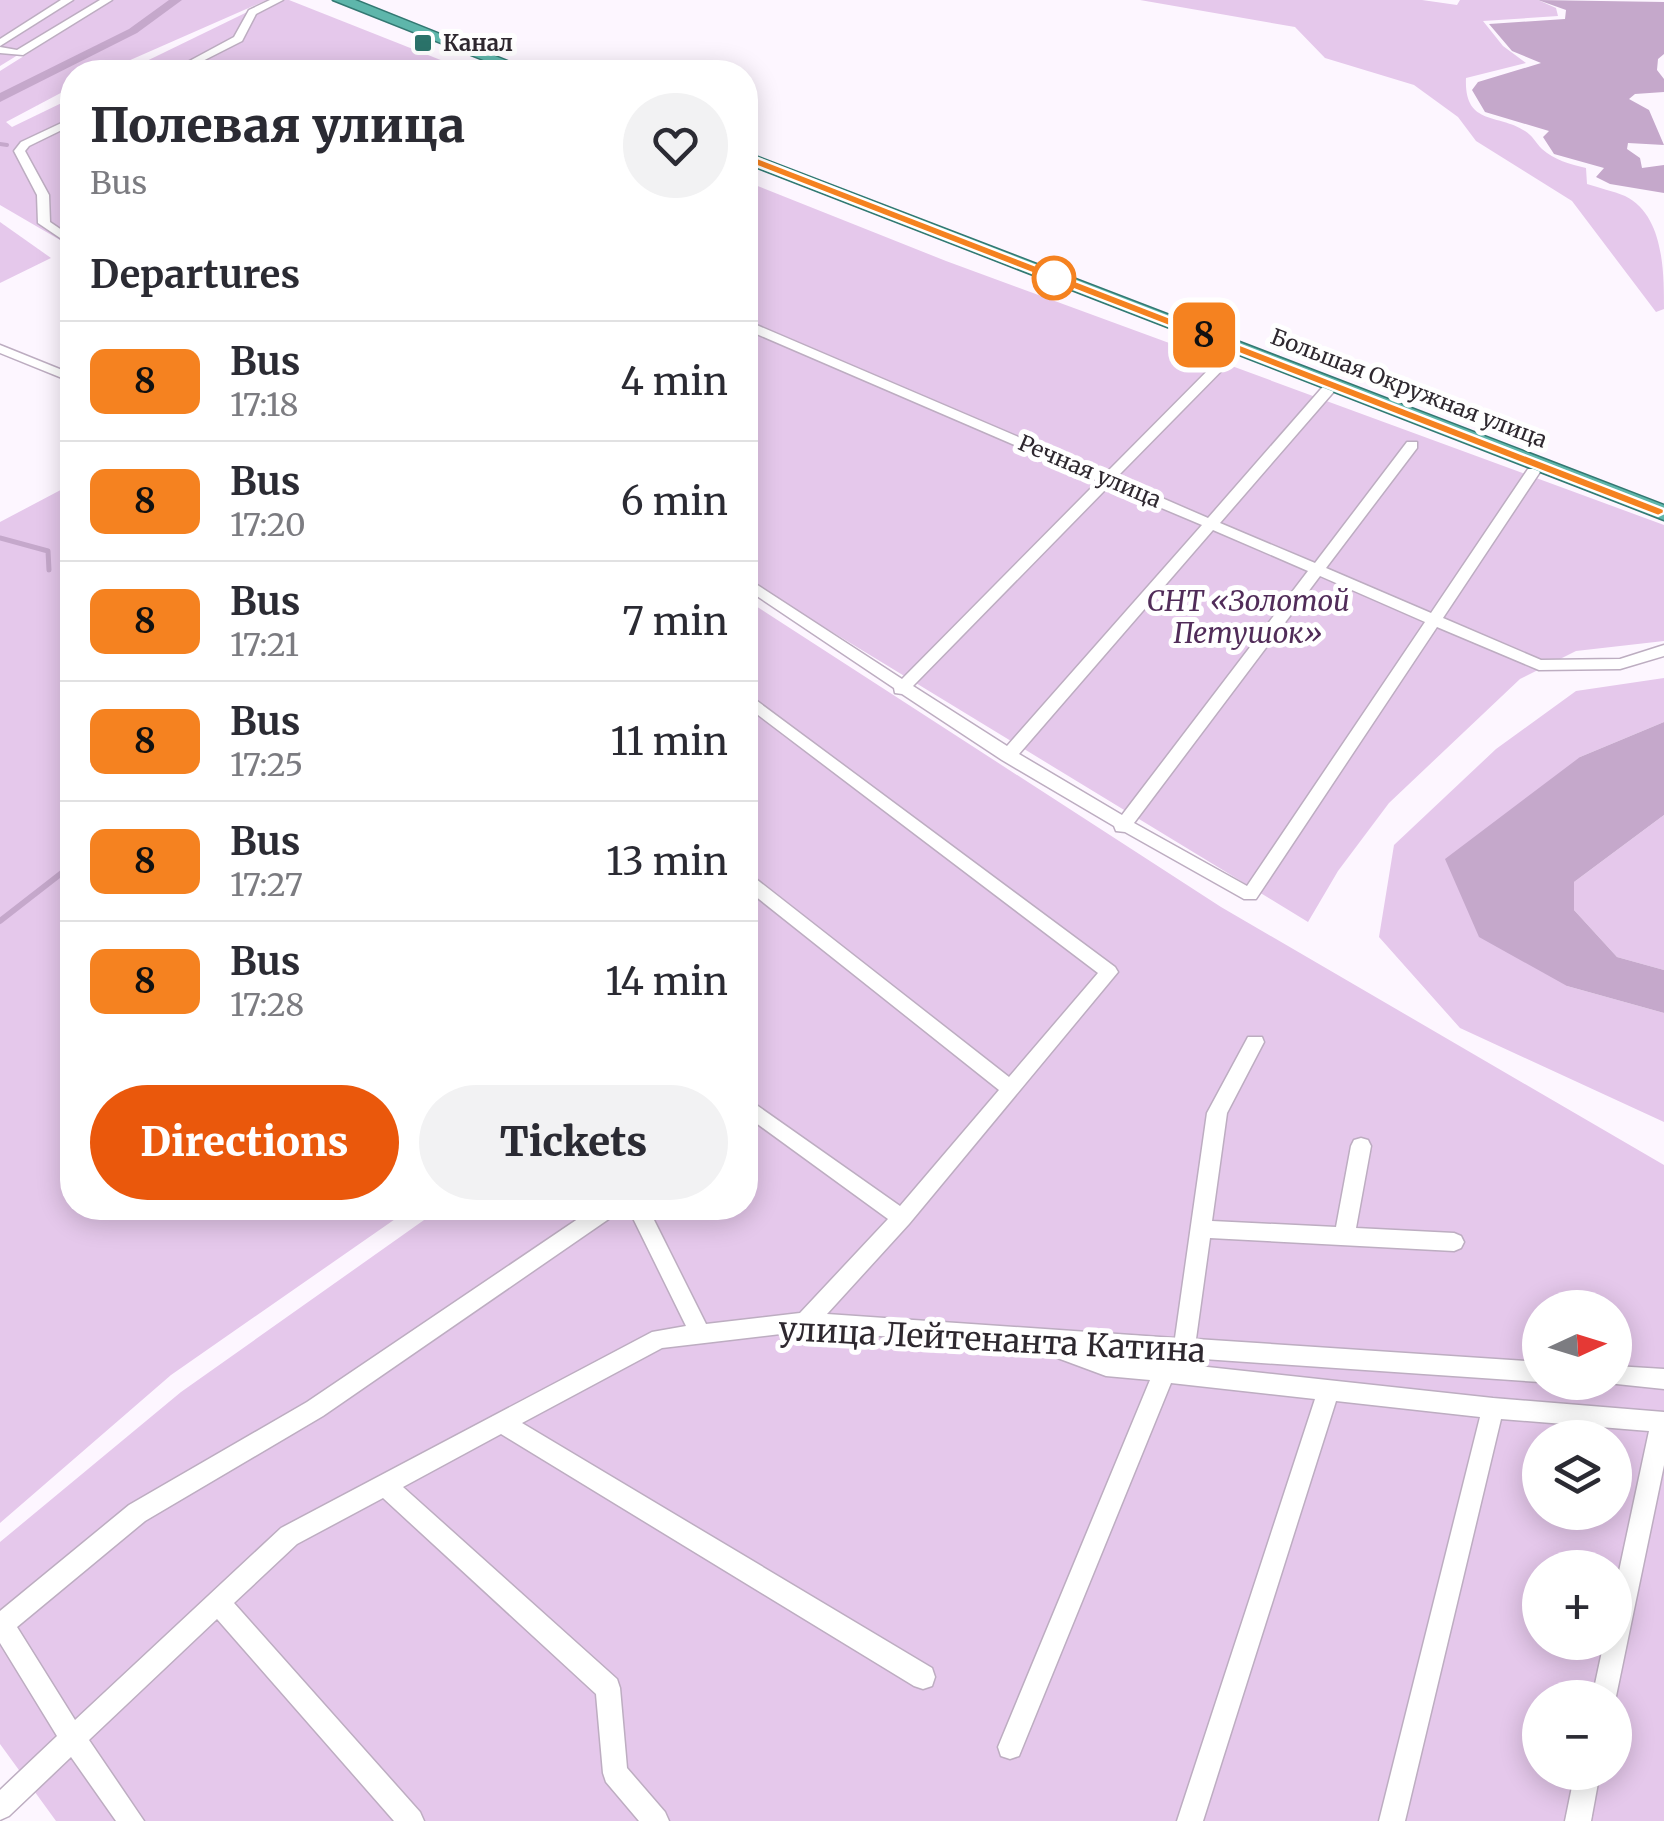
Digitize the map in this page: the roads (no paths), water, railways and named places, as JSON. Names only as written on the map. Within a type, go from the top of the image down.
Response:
[{"type":"highway","points":[[341,0],[496,60]]},
{"type":"highway","name":"Большая Окружная улица","points":[[758,162],[1664,513]]},
{"type":"street","points":[[0,46],[68,0]]},
{"type":"street","points":[[0,46],[19,53],[107,0]]},
{"type":"street","points":[[197,60],[238,39],[252,12],[278,0]]},
{"type":"street","points":[[60,127],[24,144],[19,151],[43,195],[44,223],[60,234]]},
{"type":"street","name":"Речная улица","points":[[758,330],[1540,665],[1580,666],[1652,657],[1664,650]]},
{"type":"street","points":[[901,689],[1237,348]]},
{"type":"street","points":[[0,349],[60,373]]},
{"type":"street","points":[[1008,756],[1332,385]]},
{"type":"street","points":[[1122,826],[1412,445]]},
{"type":"street","points":[[758,590],[901,689],[1008,756],[1122,826],[1250,895],[1533,472]]},
{"type":"street","points":[[758,707],[1109,972],[902,1218],[806,1322]]},
{"type":"street","points":[[758,889],[1010,1088]]},
{"type":"street","points":[[1184,1350],[1218,1113],[1255,1042]]},
{"type":"street","points":[[758,1114],[902,1218]]},
{"type":"street","points":[[1344,1238],[1361,1146]]},
{"type":"street","points":[[131,1821],[73,1739],[2,1624],[138,1512],[314,1409],[591,1220]]},
{"type":"street","points":[[644,1220],[700,1333]]},
{"type":"street","points":[[1200,1228],[1454,1242]]},
{"type":"street","name":"улица Лейтенанта Катина","points":[[0,1807],[289,1536],[659,1338],[806,1322],[1522,1371]]},
{"type":"street","points":[[1028,1337],[1106,1366],[1493,1408],[1663,1421],[1608,1680]]},
{"type":"street","points":[[1010,1746],[1164,1373]]},
{"type":"street","points":[[1632,1377],[1664,1380]]},
{"type":"street","points":[[1190,1821],[1329,1390]]},
{"type":"street","points":[[1392,1821],[1493,1408]]},
{"type":"street","points":[[502,1423],[924,1676]]},
{"type":"street","points":[[385,1485],[608,1688],[616,1773],[656,1821]]},
{"type":"street","points":[[218,1603],[411,1821]]},
{"type":"street","points":[[1578,1821],[1584,1790]]},
{"type":"waterway","points":[[75,60],[133,31],[176,0]]},
{"type":"waterway","points":[[0,98],[60,68]]},
{"type":"waterway","points":[[0,144],[7,145]]},
{"type":"waterway","points":[[0,538],[48,551],[49,570]]},
{"type":"waterway","points":[[0,921],[60,874]]},
{"type":"place","name":"Канал","points":[[423,43]]},
{"type":"park label","name":"СНТ «Золотой Петушок»","points":[[1248,617]]}]
